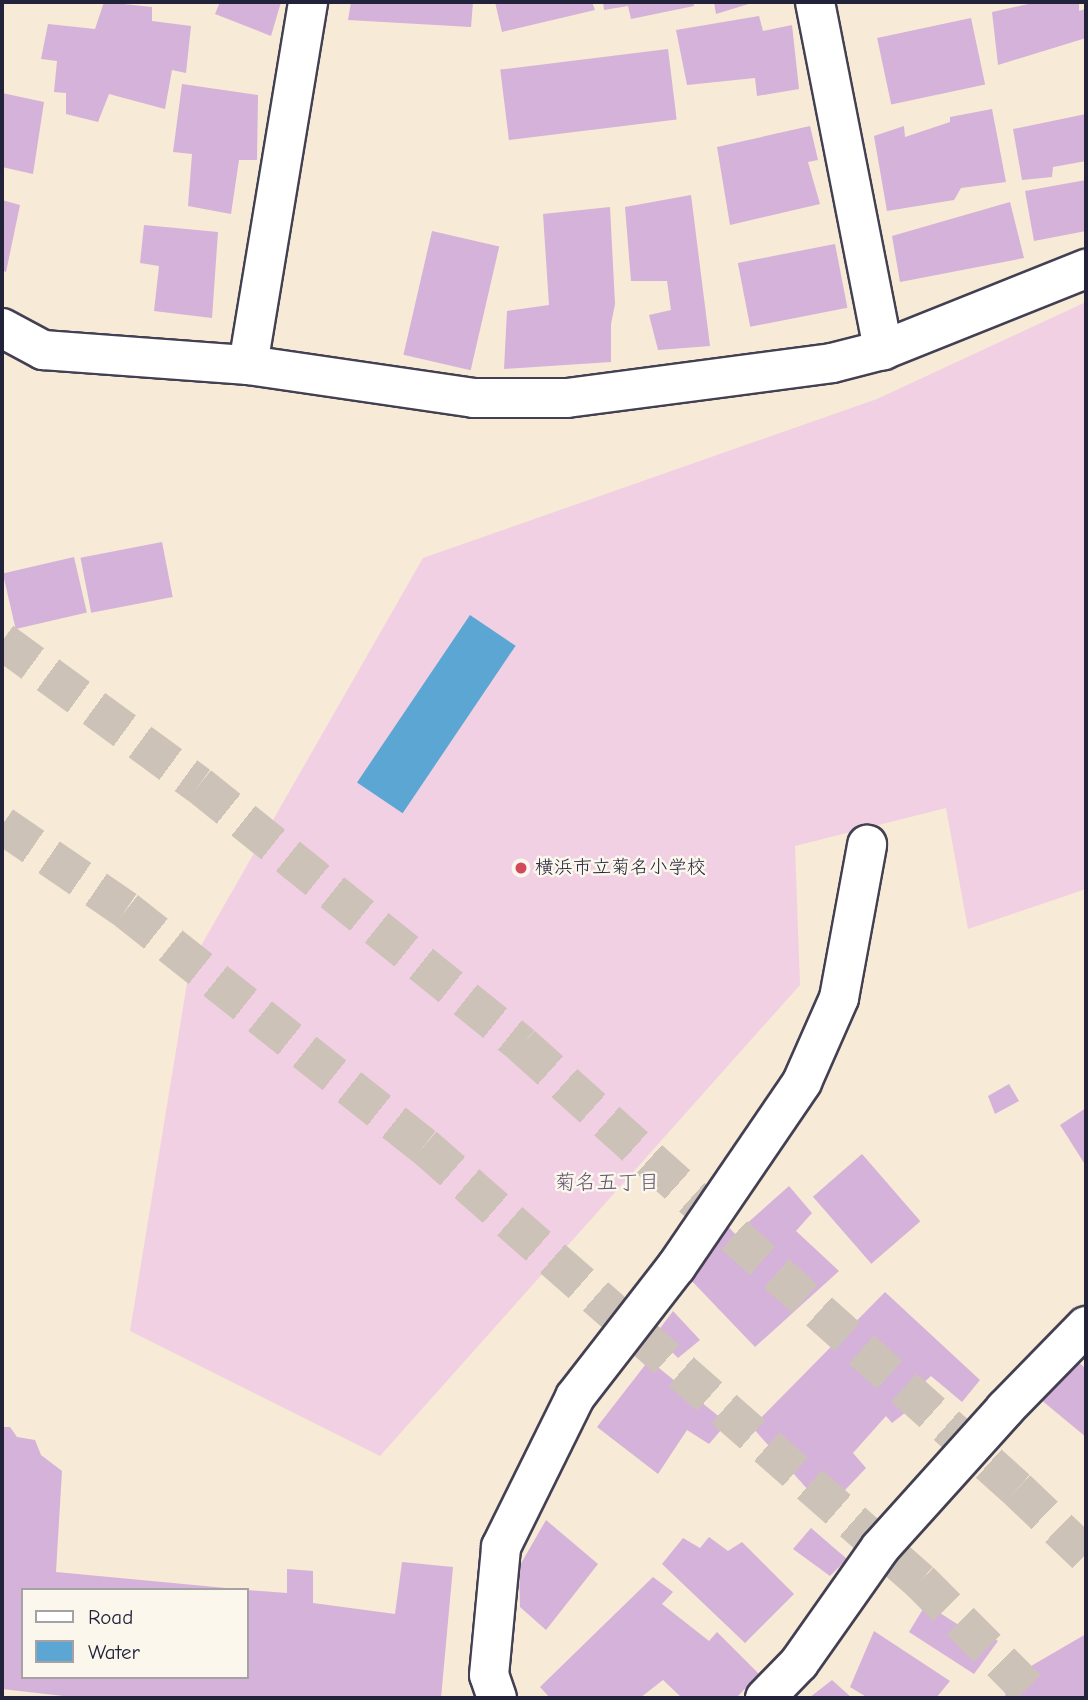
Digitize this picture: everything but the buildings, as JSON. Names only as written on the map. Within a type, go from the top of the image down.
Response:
[{"type":"street","points":[[248,365],[308,2]]},
{"type":"street","points":[[815,2],[883,350]]},
{"type":"street","points":[[2,328],[43,351],[248,365],[473,398],[568,398],[832,363],[883,350],[1086,269]]},
{"type":"street","points":[[498,1698],[489,1675],[501,1547],[575,1397],[676,1267],[802,1082],[839,998],[867,845]]},
{"type":"street","points":[[765,1698],[799,1663],[880,1548],[1005,1409],[1086,1326]]},
{"type":"shaded area","name":"横浜市立菊名小学校","points":[[1086,302],[1086,889],[968,929],[946,808],[795,846],[800,985],[380,1456],[130,1331],[190,965],[423,558],[877,399]]},
{"type":"water","points":[[470,615],[516,646],[403,813],[357,782]]},
{"type":"tunnel","points":[[2,641],[199,785],[522,1045],[1017,1489],[1086,1555]]},
{"type":"tunnel","points":[[2,825],[126,910],[424,1146],[920,1581],[1037,1698]]},
{"type":"place","name":"横浜市立菊名小学校","points":[[521,868]]},
{"type":"district","name":"菊名五丁目","points":[[607,1182]]}]
